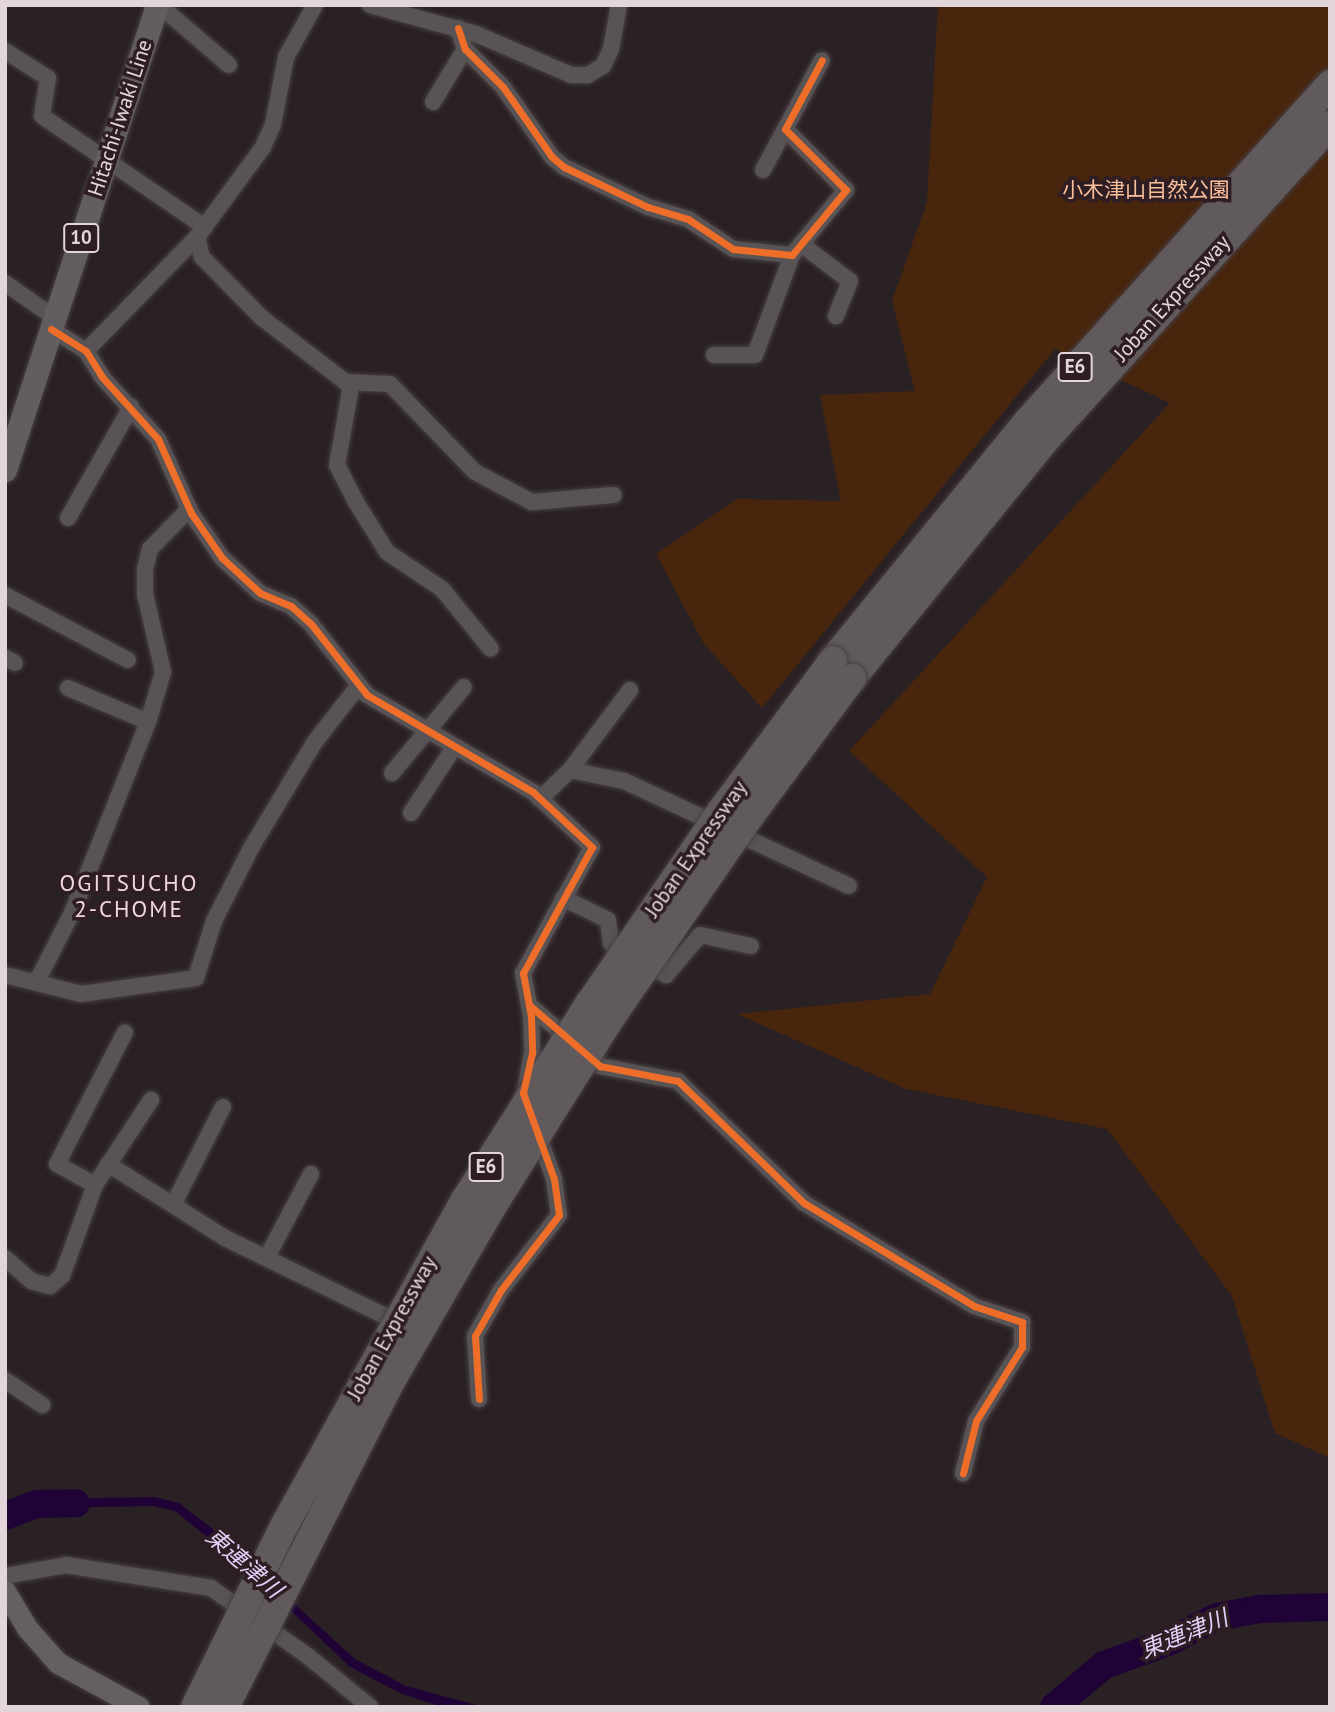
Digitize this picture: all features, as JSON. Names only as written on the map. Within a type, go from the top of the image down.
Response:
[{"type":"highway","name":"Joban Expressway","points":[[225,1707],[388,1387],[489,1212],[610,1019],[743,826],[842,669],[1070,372],[1330,84]]},
{"type":"highway","name":"Joban Expressway","points":[[195,1707],[290,1514],[465,1200],[589,1004],[721,811],[842,669],[1330,125]]},
{"type":"main road","name":"Hitachi-Iwaki Line","points":[[5,470],[158,5]]},
{"type":"street","points":[[158,5],[229,65]]},
{"type":"street","points":[[86,351],[201,232],[263,147],[273,125],[286,57],[316,5]]},
{"type":"street","points":[[370,5],[458,28],[571,75],[588,75],[603,66],[611,49],[619,5]]},
{"type":"street","points":[[458,28],[465,49],[503,87],[552,157],[564,167],[648,207],[688,219],[733,248],[796,249],[850,281],[836,316]]},
{"type":"street","points":[[433,102],[465,49]]},
{"type":"street","points":[[5,51],[48,78],[42,116],[107,158],[201,232],[202,257],[262,318],[351,386],[337,465],[356,502],[387,552],[442,589],[491,649]]},
{"type":"street","points":[[763,170],[822,60]]},
{"type":"street","points":[[714,355],[755,355],[796,249],[846,190],[785,129]]},
{"type":"street","points":[[5,283],[86,351],[102,377],[158,439],[189,509],[222,558],[260,593],[291,606],[311,624],[358,686],[427,734],[540,799],[592,847],[523,973],[529,1005],[532,1053],[523,1093],[554,1179],[559,1216],[502,1290],[475,1336],[479,1399]]},
{"type":"street","points":[[345,382],[390,384],[475,472],[533,502],[614,495]]},
{"type":"street","points":[[68,518],[131,407]]},
{"type":"street","points":[[37,981],[72,913],[148,722],[163,672],[145,594],[145,569],[150,549],[189,509]]},
{"type":"street","points":[[5,594],[128,660]]},
{"type":"street","points":[[5,975],[81,994],[196,978],[214,921],[251,848],[314,743],[358,686]]},
{"type":"street","points":[[68,688],[148,722]]},
{"type":"street","points":[[392,773],[464,688]]},
{"type":"street","points":[[540,799],[570,770],[630,690]]},
{"type":"street","points":[[411,813],[453,749]]},
{"type":"street","points":[[570,770],[624,782],[849,886]]},
{"type":"street","points":[[563,898],[608,920],[611,943],[666,975],[700,935],[751,946]]},
{"type":"street","points":[[529,1005],[600,1066],[678,1081],[804,1203],[975,1306],[1022,1322],[1022,1347],[976,1422],[963,1473]]},
{"type":"street","points":[[95,1185],[57,1164],[125,1032]]},
{"type":"street","points":[[5,1258],[31,1281],[50,1286],[62,1276],[95,1185],[151,1100]]},
{"type":"street","points":[[173,1205],[223,1107]]},
{"type":"street","points":[[108,1164],[225,1238],[387,1317]]},
{"type":"street","points":[[267,1257],[311,1174]]},
{"type":"street","points":[[5,1380],[42,1405]]},
{"type":"street","points":[[5,1576],[66,1565],[211,1588],[309,1657],[370,1707]]},
{"type":"street","points":[[5,1591],[41,1647],[58,1663],[78,1678],[139,1707]]},
{"type":"green space","name":"小木津山自然公園","points":[[938,5],[1330,5],[1330,1458],[1275,1433],[1232,1296],[1107,1129],[906,1089],[737,1014],[930,994],[987,877],[849,751],[1170,403],[1055,349],[762,708],[704,644],[656,554],[737,499],[841,501],[820,395],[915,391],[892,301],[927,202]]},
{"type":"water","points":[[155,1497],[179,1503],[209,1526],[355,1659],[406,1686],[484,1707],[443,1707],[402,1694],[350,1667],[248,1570],[175,1511],[153,1506],[38,1508],[37,1499]]},
{"type":"waterway","name":"東連津川","points":[[5,1516],[37,1504],[76,1503]]},
{"type":"waterway","name":"東連津川","points":[[1054,1707],[1104,1665],[1168,1642],[1217,1617],[1259,1609],[1330,1607]]},
{"type":"cycle path","points":[[458,28],[465,49],[503,87],[552,157],[564,167],[648,207],[688,219],[733,249],[792,255],[846,190],[785,129],[822,60]]},
{"type":"cycle path","points":[[51,329],[86,351],[102,377],[158,439],[191,513],[222,558],[260,593],[291,606],[311,624],[367,695],[533,792],[592,847],[523,973],[531,1016],[532,1053],[523,1093],[554,1179],[559,1215],[501,1290],[475,1336],[479,1399]]},
{"type":"cycle path","points":[[529,1005],[600,1066],[678,1081],[804,1203],[974,1306],[1022,1322],[1022,1347],[976,1421],[963,1473]]},
{"type":"district","name":"OGITSUCHO 2-CHOME","points":[[129,896]]}]
